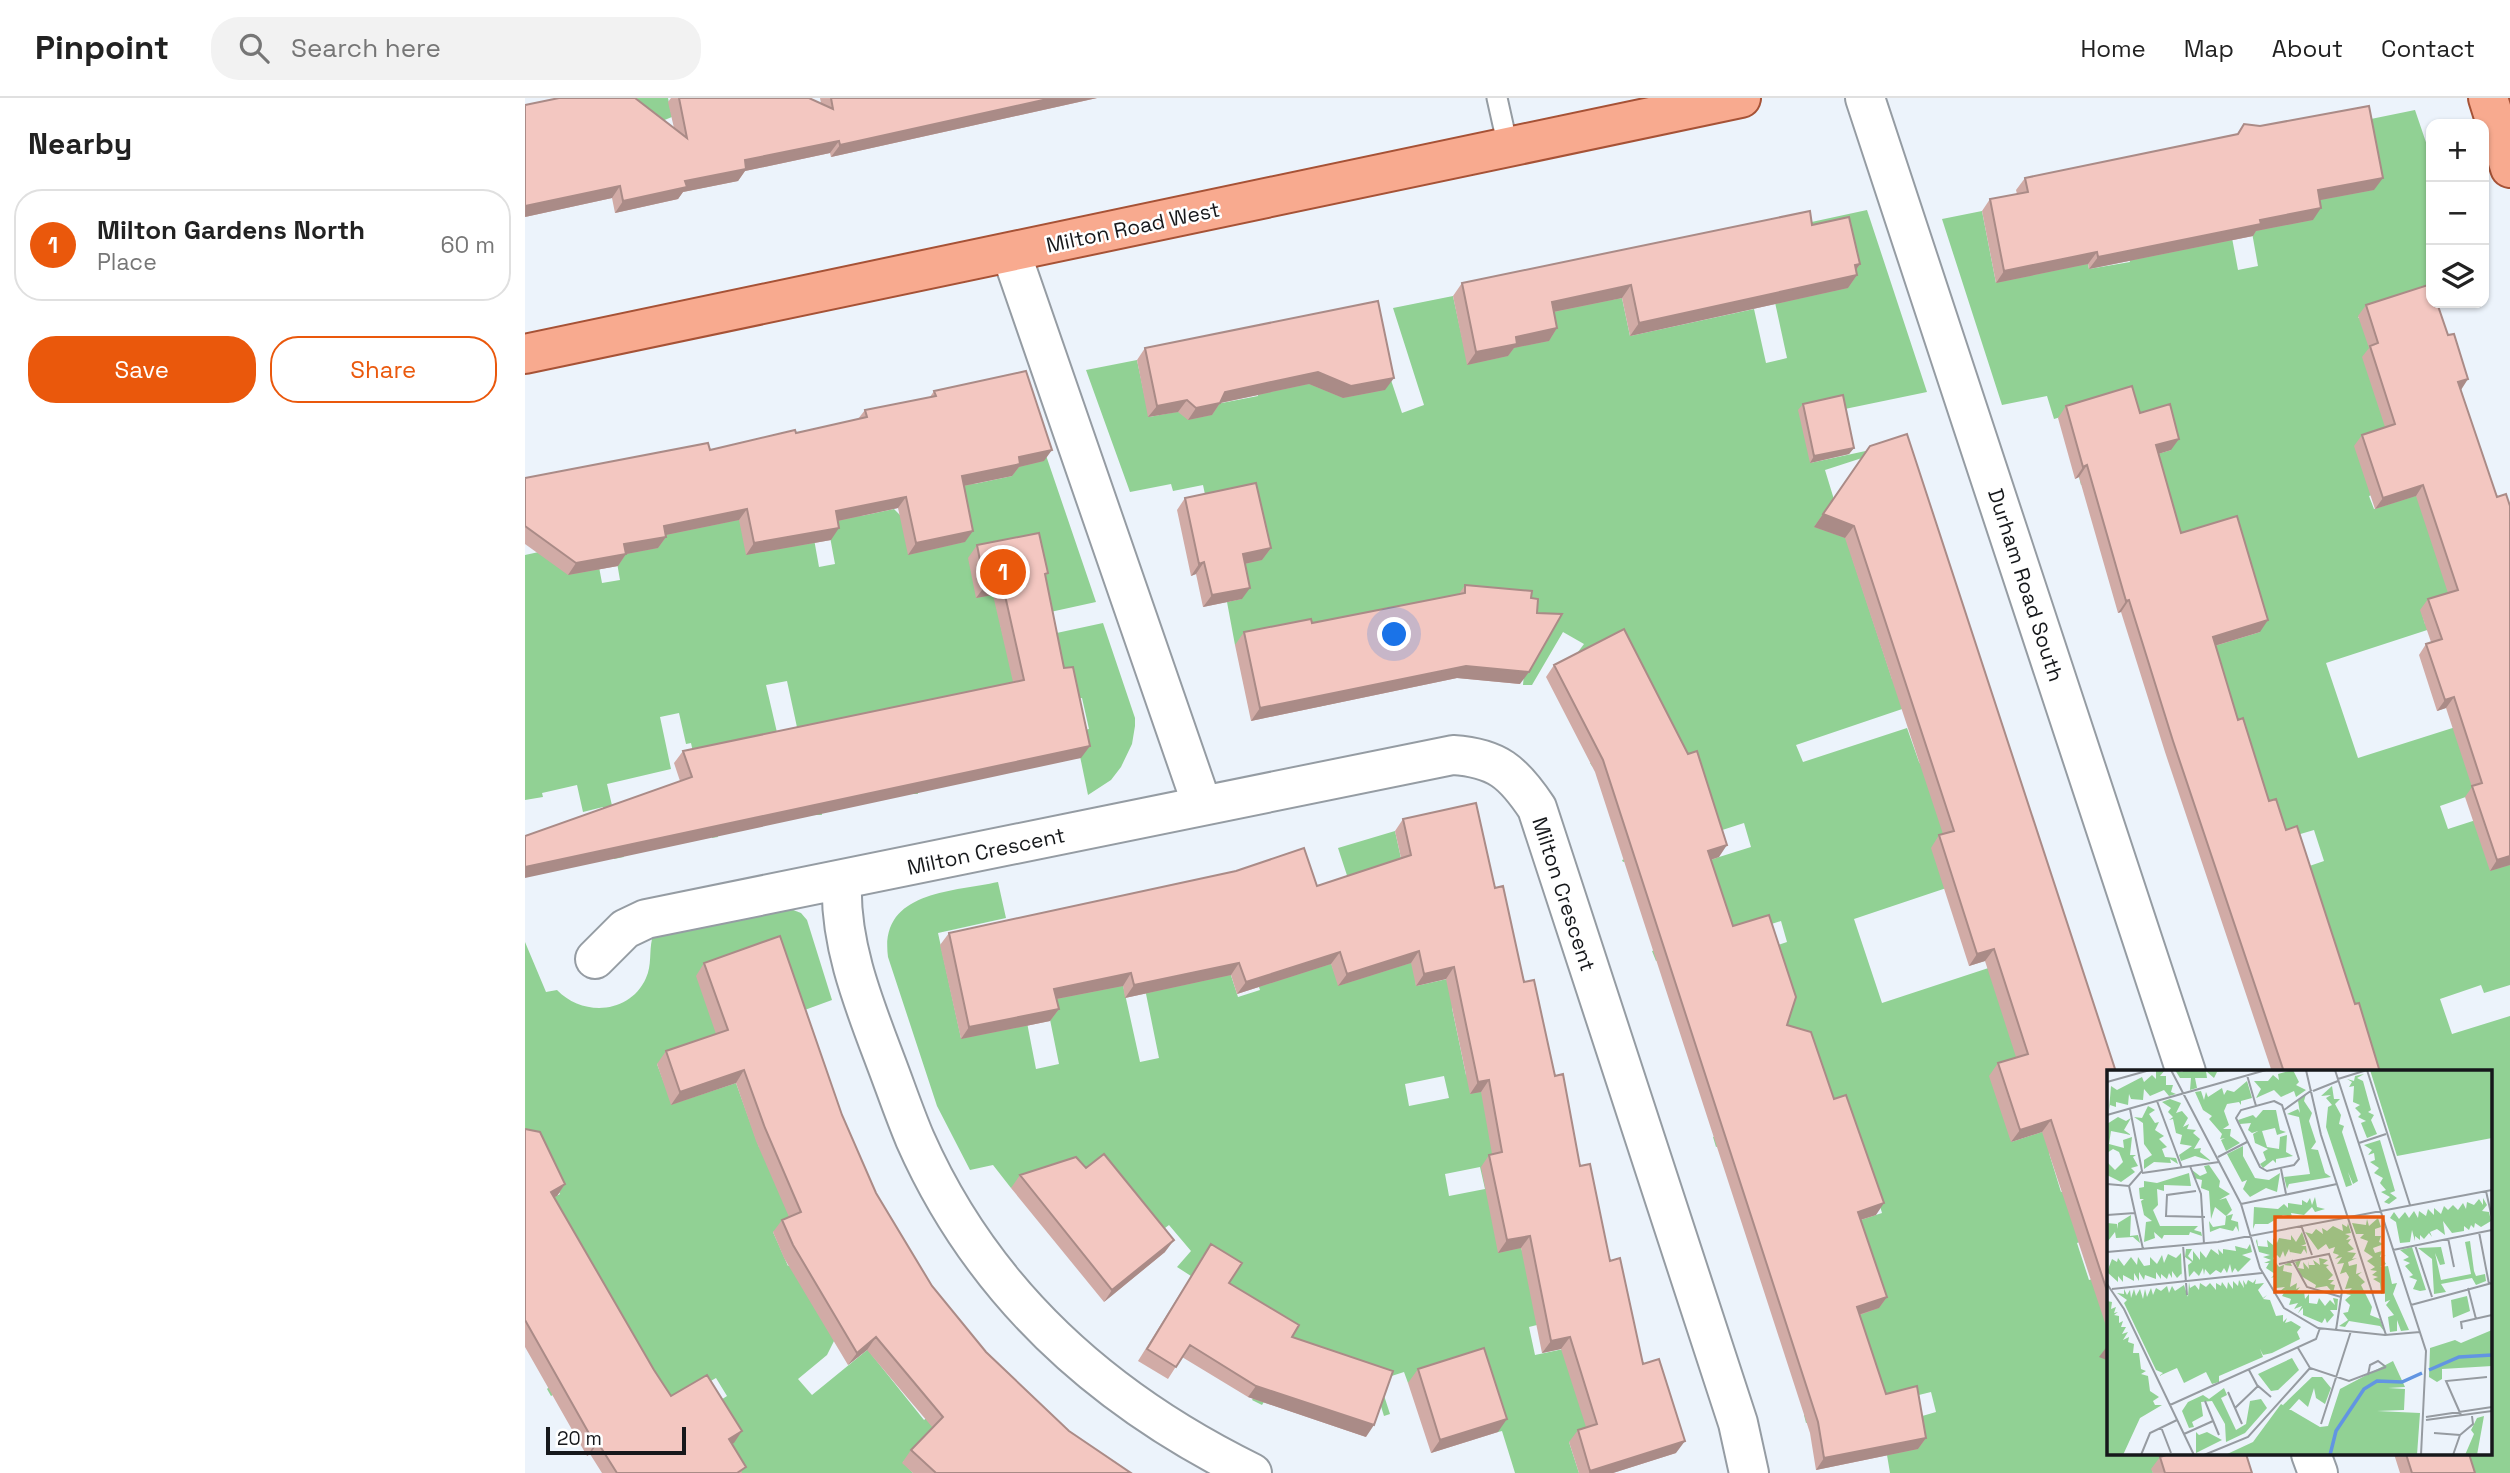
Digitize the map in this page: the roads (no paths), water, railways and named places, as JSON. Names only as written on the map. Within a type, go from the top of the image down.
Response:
[{"type":"main road","name":"Milton Road West","points":[[525,354],[1741,98]]},
{"type":"main road","points":[[2488,98],[2510,168]]},
{"type":"street","name":"Durham Road South","points":[[1865,98],[2185,1070]]},
{"type":"street","points":[[1011,253],[1202,805]]},
{"type":"street","name":"Milton Crescent","points":[[595,959],[625,929],[646,919],[1453,755],[1491,762],[1520,783],[1537,808],[1738,1423],[1749,1463],[1749,1473]]},
{"type":"street","points":[[842,880],[846,940],[873,1029],[915,1140],[969,1235],[1013,1294],[1040,1324],[1106,1384],[1190,1441],[1252,1473]]},
{"type":"street","points":[[2312,1456],[2318,1473]]},
{"type":"lane","points":[[1497,98],[1508,147]]},
{"type":"place","name":"Milton Gardens North","points":[[1003,572]]}]
